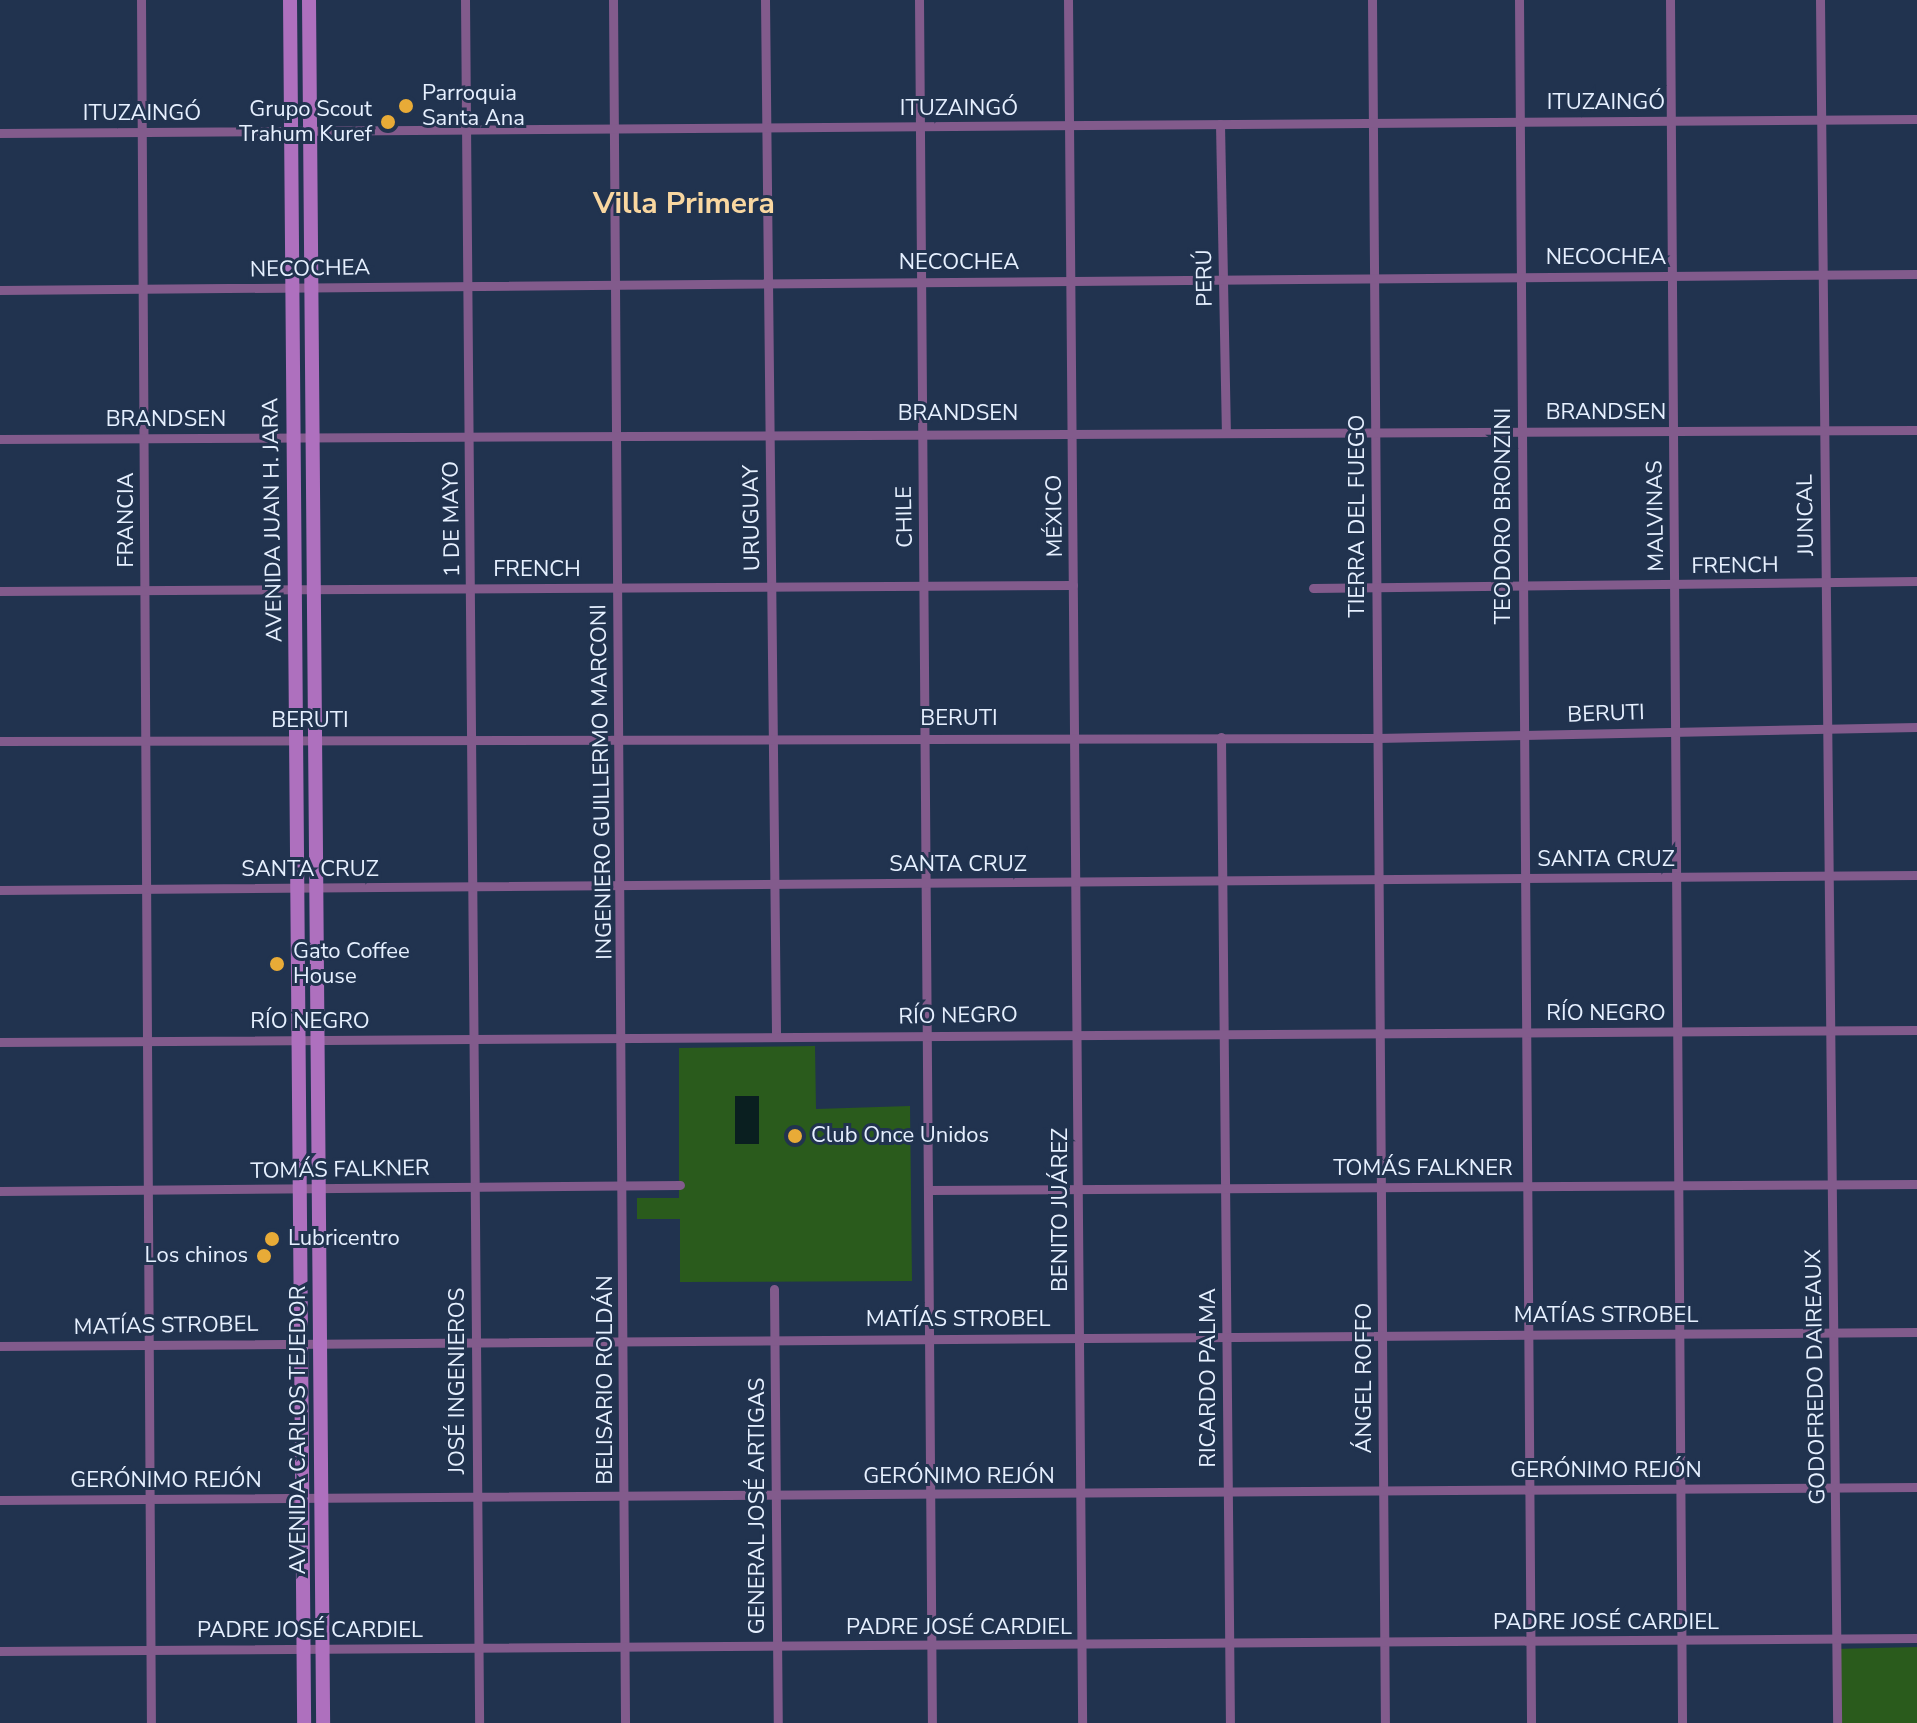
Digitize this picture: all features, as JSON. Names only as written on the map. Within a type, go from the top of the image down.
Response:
[{"type":"main road","name":"AVENIDA JUAN H. JARA","points":[[290,0],[300,1040]]},
{"type":"main road","name":"AVENIDA JUAN H. JARA","points":[[309,0],[317,1040]]},
{"type":"main road","name":"AVENIDA CARLOS TEJEDOR","points":[[300,1040],[304,1723]]},
{"type":"main road","name":"AVENIDA CARLOS TEJEDOR","points":[[317,1040],[323,1723]]},
{"type":"street","name":"FRANCIA","points":[[141,0],[151,1723]]},
{"type":"street","name":"1 DE MAYO","points":[[465,0],[475,1038]]},
{"type":"street","name":"INGENIERO GUILLERMO MARCONI","points":[[613,0],[623,1037]]},
{"type":"street","name":"URUGUAY","points":[[765,0],[776,1035]]},
{"type":"street","name":"CHILE","points":[[919,0],[932,1723]]},
{"type":"street","name":"MÉXICO","points":[[1068,0],[1078,1032]]},
{"type":"street","name":"TIERRA DEL FUEGO","points":[[1372,0],[1381,1032]]},
{"type":"street","name":"TEODORO BRONZINI","points":[[1519,0],[1522,586],[1529,1032],[1531,1723]]},
{"type":"street","name":"MALVINAS","points":[[1670,0],[1682,1723]]},
{"type":"street","name":"JUNCAL","points":[[1820,0],[1826,876],[1830,1030]]},
{"type":"street","name":"ITUZAINGÓ","points":[[0,133],[1917,119]]},
{"type":"street","name":"PERÚ","points":[[1220,124],[1226,432]]},
{"type":"street","name":"NECOCHEA","points":[[0,290],[1917,274]]},
{"type":"street","name":"BRANDSEN","points":[[0,439],[617,433],[1917,430]]},
{"type":"street","name":"FRENCH","points":[[1313,588],[1917,581]]},
{"type":"street","name":"FRENCH","points":[[0,591],[1073,585]]},
{"type":"street","name":"BERUTI","points":[[0,741],[620,737],[1377,738],[1676,729],[1917,727]]},
{"type":"street","points":[[1221,737],[1224,1032]]},
{"type":"street","name":"SANTA CRUZ","points":[[0,890],[1917,875]]},
{"type":"street","name":"GODOFREDO DAIREAUX","points":[[1830,1030],[1837,1723]]},
{"type":"street","name":"RÍO NEGRO","points":[[0,1042],[1078,1032],[1917,1030]]},
{"type":"street","name":"BENITO JUÁREZ","points":[[1078,1032],[1082,1723]]},
{"type":"street","name":"RICARDO PALMA","points":[[1224,1032],[1230,1723]]},
{"type":"street","name":"ÁNGEL ROFFO","points":[[1381,1032],[1385,1723]]},
{"type":"street","name":"BELISARIO ROLDÁN","points":[[623,1037],[625,1723]]},
{"type":"street","name":"JOSÉ INGENIEROS","points":[[475,1038],[479,1723]]},
{"type":"street","name":"TOMÁS FALKNER","points":[[929,1190],[1917,1184]]},
{"type":"street","name":"TOMÁS FALKNER","points":[[0,1191],[680,1185]]},
{"type":"street","name":"GENERAL JOSÉ ARTIGAS","points":[[774,1289],[778,1723]]},
{"type":"street","name":"MATÍAS STROBEL","points":[[0,1346],[320,1341],[1917,1332]]},
{"type":"street","name":"GERÓNIMO REJÓN","points":[[0,1500],[1917,1487]]},
{"type":"street","name":"PADRE JOSÉ CARDIEL","points":[[0,1651],[1917,1638]]},
{"type":"green space","name":"Club Once Unidos","points":[[815,1046],[816,1109],[910,1106],[912,1281],[680,1282],[680,1219],[637,1219],[637,1198],[679,1198],[679,1048]]},
{"type":"green space","points":[[1917,1647],[1917,1723],[1835,1723],[1834,1649]]},
{"type":"shaded area","points":[[735,1096],[759,1096],[759,1144],[735,1144]]},
{"type":"place","name":"Parroquia Santa Ana","points":[[406,106]]},
{"type":"place","name":"Grupo Scout Trahum Kuref","points":[[388,122]]},
{"type":"place","name":"Gato Coffee House","points":[[277,964]]},
{"type":"place","name":"Club Once Unidos","points":[[795,1136]]},
{"type":"place","name":"Lubricentro","points":[[272,1239]]},
{"type":"place","name":"Los chinos","points":[[264,1256]]},
{"type":"district","name":"Villa Primera","points":[[684,204]]}]
